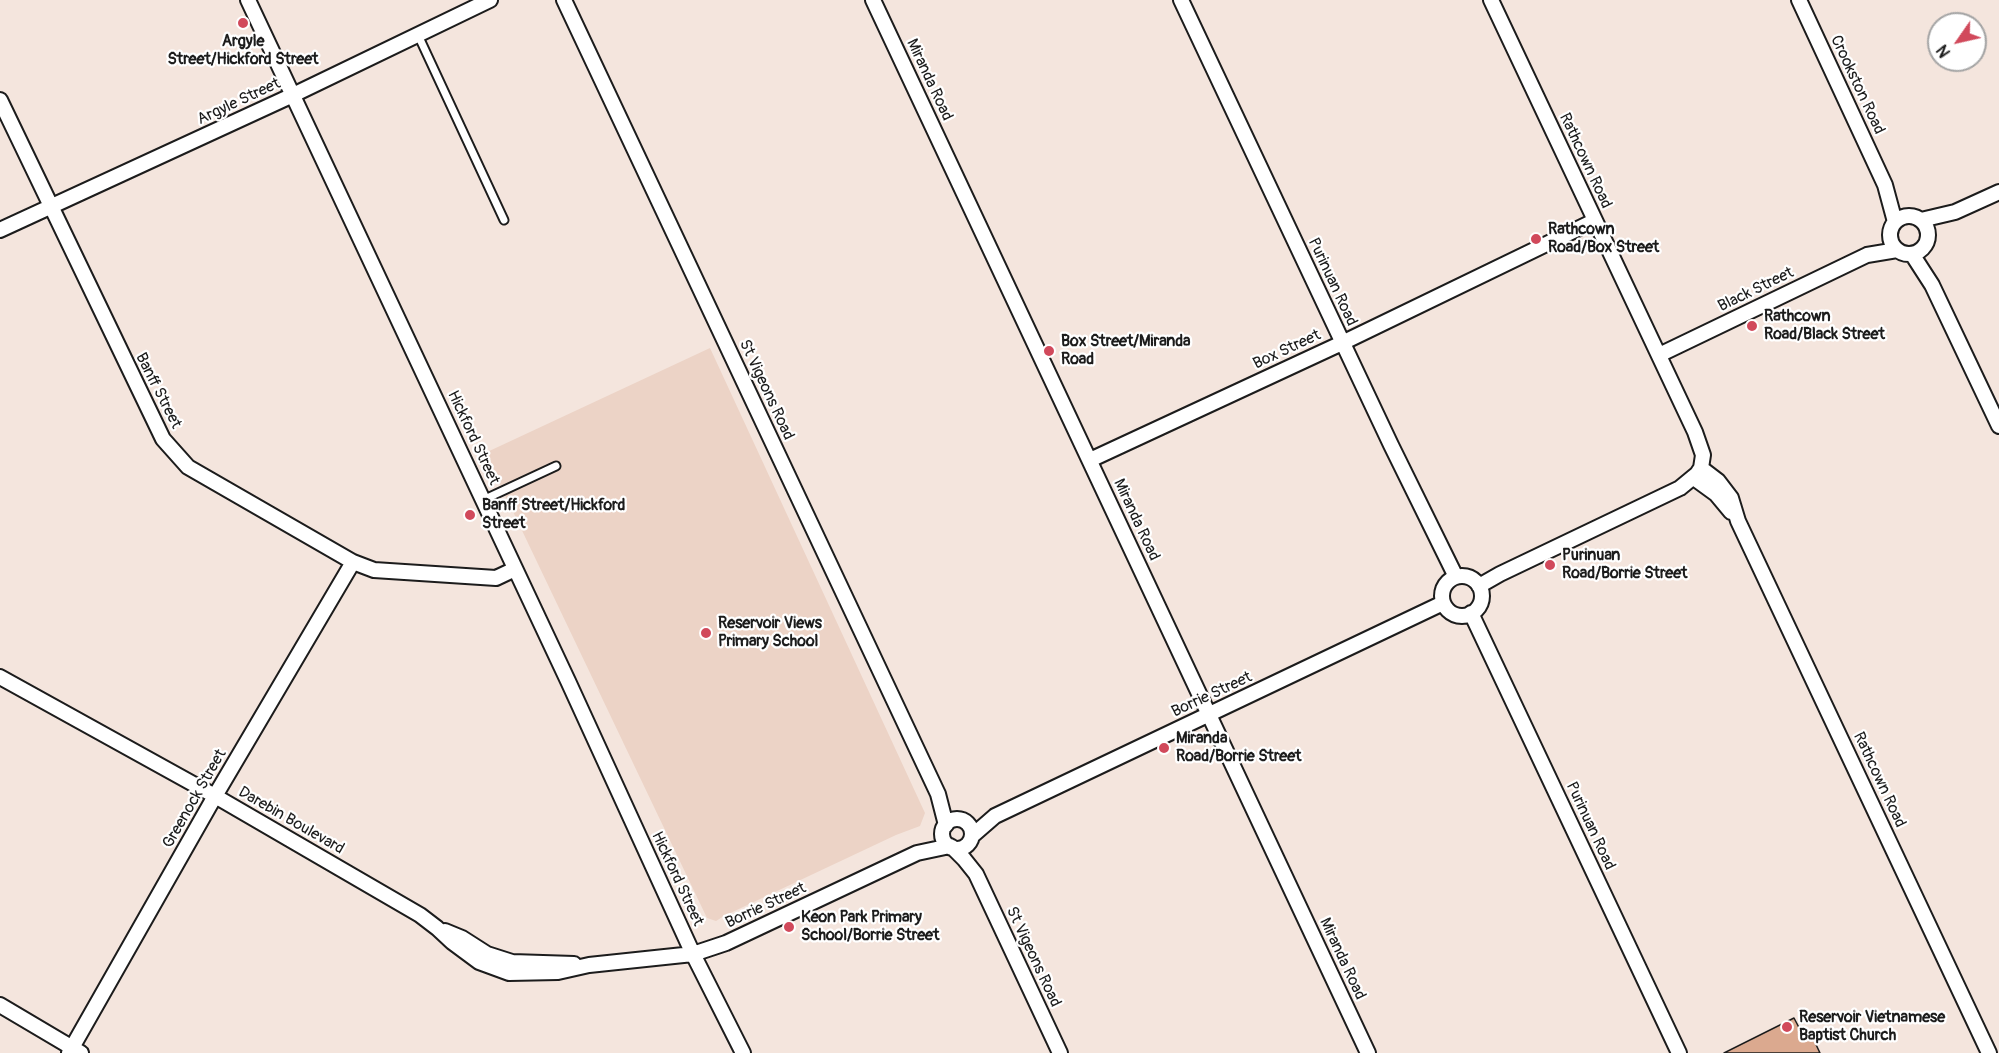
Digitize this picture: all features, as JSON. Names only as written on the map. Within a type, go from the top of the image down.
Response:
[{"type":"street","name":"Hickford Street","points":[[248,0],[568,681],[693,954],[743,1053]]},
{"type":"street","name":"Argyle Street","points":[[0,230],[293,95],[490,0]]},
{"type":"street","name":"St Vigeons Road","points":[[564,0],[938,794],[944,828]]},
{"type":"street","name":"Miranda Road","points":[[873,0],[1368,1053]]},
{"type":"street","name":"Purinuan Road","points":[[1181,0],[1342,343],[1456,577]]},
{"type":"street","name":"Rathcown Road","points":[[1491,0],[1701,446],[1703,455],[1697,473],[1738,521],[1989,1053]]},
{"type":"street","name":"Crookston Road","points":[[1799,0],[1885,185],[1892,227]]},
{"type":"street","name":"Banff Street","points":[[0,100],[163,439],[188,467],[353,562],[374,570],[496,578],[515,569]]},
{"type":"street","name":"Crookston Road","points":[[1885,185],[1916,218]]},
{"type":"street","points":[[1955,212],[1921,247],[1897,250],[1891,242],[1892,227],[1899,218],[1916,218],[1955,212],[1999,192]]},
{"type":"street","points":[[1916,218],[1926,225],[1921,247],[1932,285],[1999,426]]},
{"type":"street","name":"Box Street","points":[[1090,460],[1342,343],[1594,221]]},
{"type":"street","name":"Black Street","points":[[1867,255],[1892,227]]},
{"type":"street","name":"Black Street","points":[[1659,355],[1867,255],[1897,250]]},
{"type":"street","points":[[1479,586],[1675,491],[1697,473]]},
{"type":"street","name":"Greenock Street","points":[[74,1051],[215,796],[353,562]]},
{"type":"street","points":[[1456,577],[1469,577],[1479,586],[1480,604],[1471,613],[1454,614],[1443,603],[1443,589],[1456,577]]},
{"type":"street","name":"Borrie Street","points":[[962,820],[995,816],[1443,603]]},
{"type":"street","name":"Purinuan Road","points":[[1471,613],[1679,1053]]},
{"type":"street","name":"Darebin Boulevard","points":[[0,677],[215,796],[420,915],[437,928],[462,938],[487,954],[512,962],[589,965],[693,954]]},
{"type":"street","name":"St Vigeons Road","points":[[938,794],[962,820]]},
{"type":"street","name":"Borrie Street","points":[[970,840],[995,816]]},
{"type":"street","points":[[952,820],[962,820],[970,827],[970,840],[960,848],[951,847],[944,839],[944,828],[952,820]]},
{"type":"street","name":"Borrie Street","points":[[917,853],[944,828]]},
{"type":"street","name":"St Vigeons Road","points":[[970,840],[976,874]]},
{"type":"street","name":"St Vigeons Road","points":[[951,847],[976,874],[1060,1053]]},
{"type":"street","name":"Borrie Street","points":[[693,954],[726,943],[917,853],[951,847]]},
{"type":"street","points":[[0,1005],[74,1051]]},
{"type":"lane","points":[[418,35],[504,220]]},
{"type":"lane","points":[[483,500],[556,466]]},
{"type":"shaded area","name":"Reservoir Views Primary School","points":[[710,348],[925,813],[920,826],[896,835],[716,921],[707,918],[485,453]]},
{"type":"building","name":"Reservoir Vietnamese Baptist Church","points":[[1794,1018],[1805,1039],[1812,1036],[1820,1053],[1724,1053]]},
{"type":"place","name":"Argyle Street/Hickford Street","points":[[243,23]]},
{"type":"place","name":"Rathcown Road/Box Street","points":[[1536,239]]},
{"type":"place","name":"Rathcown Road/Black Street","points":[[1752,326]]},
{"type":"place","name":"Box Street/Miranda Road","points":[[1049,351]]},
{"type":"place","name":"Banff Street/Hickford Street","points":[[470,515]]},
{"type":"place","name":"Purinuan Road/Borrie Street","points":[[1550,565]]},
{"type":"place","name":"Reservoir Views Primary School","points":[[706,633]]},
{"type":"place","name":"Miranda Road/Borrie Street","points":[[1164,748]]},
{"type":"place","name":"Keon Park Primary School/Borrie Street","points":[[789,927]]},
{"type":"place","name":"Reservoir Vietnamese Baptist Church","points":[[1787,1027]]}]
